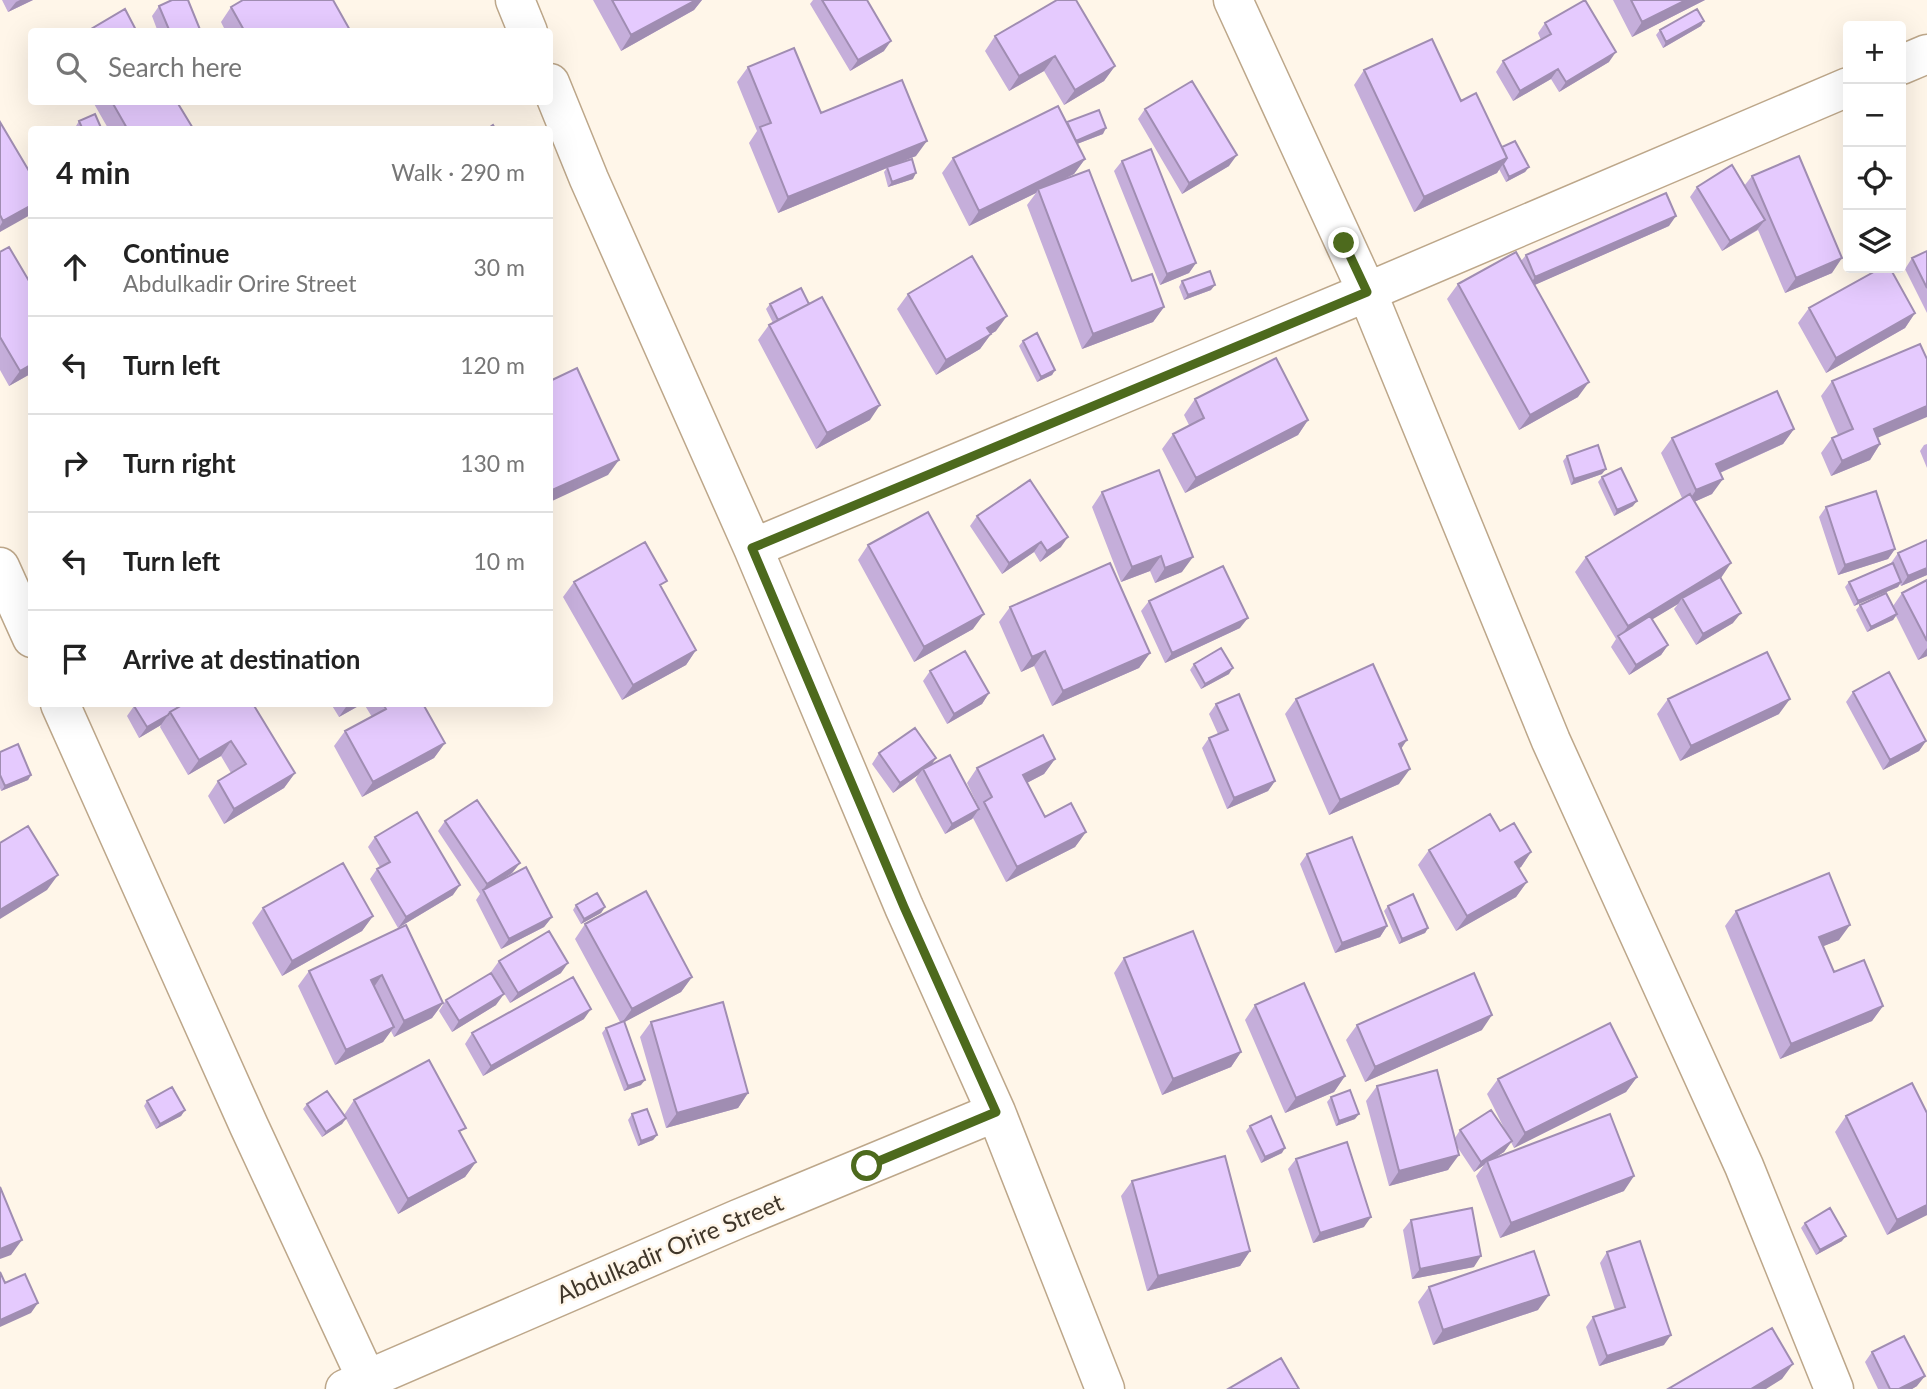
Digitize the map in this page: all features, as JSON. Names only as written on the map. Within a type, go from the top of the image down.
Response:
[{"type":"street","points":[[515,0],[526,28]]},
{"type":"street","points":[[1233,0],[1367,292],[1551,741],[1744,1166],[1834,1389]]},
{"type":"street","points":[[1906,63],[1927,54]]},
{"type":"street","points":[[752,548],[1367,292],[1843,89]]},
{"type":"street","points":[[553,90],[589,179],[752,548],[904,907],[996,1112],[1105,1389]]},
{"type":"street","points":[[0,567],[28,629]]},
{"type":"street","points":[[61,707],[249,1126],[356,1384]]},
{"type":"street","name":"Abdulkadir Orire Street","points":[[356,1384],[726,1224],[996,1112]]},
{"type":"building","points":[[172,0],[188,0],[199,28],[168,28],[159,6]]},
{"type":"building","points":[[243,0],[333,0],[349,28],[243,28],[231,7]]},
{"type":"building","points":[[612,0],[696,0],[631,35]]},
{"type":"building","points":[[822,0],[867,0],[891,41],[858,60]]},
{"type":"building","points":[[1057,0],[1076,0],[1115,66],[1075,90],[1055,56],[1019,76],[995,36]]},
{"type":"building","points":[[1585,0],[1616,52],[1566,82],[1558,69],[1520,91],[1503,61],[1551,34],[1545,23]]},
{"type":"building","points":[[1631,0],[1686,0],[1642,22]]},
{"type":"building","points":[[125,9],[135,28],[93,28]]},
{"type":"building","points":[[1697,9],[1704,21],[1666,42],[1660,30]]},
{"type":"building","points":[[1432,39],[1461,101],[1476,93],[1507,158],[1424,197],[1364,70]]},
{"type":"building","points":[[794,48],[821,113],[902,80],[927,141],[788,197],[760,127],[771,123],[748,67]]},
{"type":"building","points":[[1192,81],[1237,155],[1189,183],[1145,109]]},
{"type":"building","points":[[114,105],[179,105],[192,126],[126,126]]},
{"type":"building","points":[[1058,106],[1085,159],[979,211],[953,158]]},
{"type":"building","points":[[1099,110],[1106,128],[1076,141],[1067,122]]},
{"type":"building","points":[[95,114],[100,126],[81,126],[79,121]]},
{"type":"building","points":[[0,122],[28,169],[28,207],[3,221],[0,215]]},
{"type":"building","points":[[1515,141],[1529,167],[1509,177],[1503,164],[1507,158],[1502,147]]},
{"type":"building","points":[[1151,149],[1196,263],[1167,274],[1122,161]]},
{"type":"building","points":[[1799,156],[1842,258],[1796,278],[1752,176]]},
{"type":"building","points":[[912,159],[916,173],[892,182],[887,167]]},
{"type":"building","points":[[1732,165],[1765,220],[1730,241],[1697,187]]},
{"type":"building","points":[[1089,170],[1132,281],[1152,274],[1164,307],[1093,334],[1038,189]]},
{"type":"building","points":[[1666,193],[1676,216],[1535,277],[1526,255]]},
{"type":"building","points":[[9,247],[28,279],[28,366],[20,371],[0,337],[0,252]]},
{"type":"building","points":[[1927,251],[1927,288],[1912,258]]},
{"type":"building","points":[[1516,252],[1589,382],[1530,415],[1458,284]]},
{"type":"building","points":[[972,256],[1007,316],[987,328],[991,334],[946,360],[908,294]]},
{"type":"building","points":[[1210,271],[1215,285],[1188,295],[1182,281]]},
{"type":"building","points":[[1872,273],[1893,273],[1915,313],[1836,358],[1809,308]]},
{"type":"building","points":[[801,288],[809,304],[778,320],[770,304]]},
{"type":"building","points":[[822,297],[880,405],[827,433],[769,325]]},
{"type":"building","points":[[1037,333],[1055,370],[1041,377],[1023,341]]},
{"type":"building","points":[[1920,344],[1927,359],[1927,406],[1874,429],[1880,444],[1842,461],[1832,438],[1853,429],[1832,381]]},
{"type":"building","points":[[1276,358],[1308,420],[1196,478],[1173,434],[1204,418],[1195,399]]},
{"type":"building","points":[[577,368],[619,460],[553,490],[553,380]]},
{"type":"building","points":[[1777,391],[1794,429],[1716,464],[1723,479],[1696,490],[1672,438]]},
{"type":"building","points":[[1598,445],[1606,469],[1574,479],[1567,456]]},
{"type":"building","points":[[1621,468],[1637,501],[1617,510],[1602,477]]},
{"type":"building","points":[[1159,470],[1193,557],[1165,568],[1161,556],[1132,567],[1102,492]]},
{"type":"building","points":[[1030,480],[1068,537],[1047,551],[1041,542],[1009,563],[977,516]]},
{"type":"building","points":[[1876,491],[1895,549],[1845,565],[1826,507]]},
{"type":"building","points":[[1690,494],[1731,563],[1628,626],[1586,557]]},
{"type":"building","points":[[928,512],[984,614],[924,647],[868,545]]},
{"type":"building","points":[[1927,540],[1927,568],[1908,576],[1898,553]]},
{"type":"building","points":[[645,542],[667,581],[660,585],[696,650],[633,685],[574,582]]},
{"type":"building","points":[[1110,563],[1150,653],[1063,691],[1045,651],[1032,657],[1010,607]]},
{"type":"building","points":[[1893,563],[1901,582],[1858,601],[1849,582]]},
{"type":"building","points":[[1223,566],[1248,618],[1172,653],[1149,601]]},
{"type":"building","points":[[1720,577],[1741,613],[1703,634],[1682,598]]},
{"type":"building","points":[[1927,580],[1927,641],[1902,593]]},
{"type":"building","points":[[1886,593],[1897,614],[1871,627],[1860,605]]},
{"type":"building","points":[[1650,616],[1668,645],[1636,665],[1618,636]]},
{"type":"building","points":[[1221,648],[1233,668],[1205,684],[1194,664]]},
{"type":"building","points":[[965,651],[989,693],[954,714],[930,671]]},
{"type":"building","points":[[1767,652],[1790,699],[1691,746],[1668,699]]},
{"type":"building","points":[[1373,664],[1407,740],[1399,744],[1410,769],[1340,800],[1296,699]]},
{"type":"building","points":[[1889,672],[1926,741],[1890,760],[1853,692]]},
{"type":"building","points":[[1239,694],[1275,781],[1234,798],[1209,738],[1228,730],[1216,704]]},
{"type":"building","points":[[135,707],[179,707],[168,715],[147,727]]},
{"type":"building","points":[[179,707],[255,707],[295,773],[234,809],[218,781],[246,764],[231,741],[199,760],[170,712]]},
{"type":"building","points":[[385,707],[425,707],[445,743],[373,782],[345,731],[386,709]]},
{"type":"building","points":[[915,728],[936,758],[900,783],[879,753]]},
{"type":"building","points":[[1043,735],[1055,759],[1023,775],[1045,817],[1071,803],[1086,832],[1017,867],[984,802],[992,797],[977,768]]},
{"type":"building","points":[[18,744],[31,775],[5,786],[0,775],[0,752]]},
{"type":"building","points":[[950,755],[979,809],[952,824],[923,769]]},
{"type":"building","points":[[477,800],[520,863],[487,884],[445,821]]},
{"type":"building","points":[[417,812],[460,885],[406,917],[377,869],[390,862],[375,837]]},
{"type":"building","points":[[1490,814],[1500,831],[1514,823],[1531,852],[1515,862],[1527,882],[1467,916],[1429,850]]},
{"type":"building","points":[[28,826],[58,875],[0,910],[0,843]]},
{"type":"building","points":[[1352,837],[1387,926],[1342,943],[1307,854]]},
{"type":"building","points":[[343,863],[373,916],[292,961],[263,908]]},
{"type":"building","points":[[526,867],[552,917],[509,939],[483,890]]},
{"type":"building","points":[[1829,873],[1850,925],[1819,937],[1834,972],[1864,960],[1883,1006],[1791,1044],[1736,911]]},
{"type":"building","points":[[646,891],[692,977],[632,1009],[585,924]]},
{"type":"building","points":[[597,893],[605,907],[584,919],[576,905]]},
{"type":"building","points":[[1413,894],[1428,928],[1402,939],[1388,906]]},
{"type":"building","points":[[406,925],[443,1003],[404,1021],[382,975],[371,980],[394,1027],[346,1050],[309,971]]},
{"type":"building","points":[[549,931],[568,963],[518,993],[499,961]]},
{"type":"building","points":[[1193,931],[1241,1052],[1173,1079],[1124,958]]},
{"type":"building","points":[[491,973],[504,994],[459,1021],[446,1000]]},
{"type":"building","points":[[1474,973],[1492,1015],[1375,1067],[1357,1025]]},
{"type":"building","points":[[573,977],[591,1009],[491,1066],[472,1033]]},
{"type":"building","points":[[1304,983],[1345,1076],[1296,1098],[1255,1005]]},
{"type":"building","points":[[723,1002],[748,1093],[677,1113],[651,1022]]},
{"type":"building","points":[[624,1021],[645,1080],[628,1086],[606,1028]]},
{"type":"building","points":[[1610,1023],[1637,1077],[1525,1133],[1498,1079]]},
{"type":"building","points":[[429,1060],[466,1128],[459,1131],[476,1162],[408,1199],[354,1100]]},
{"type":"building","points":[[1437,1070],[1459,1155],[1399,1171],[1377,1086]]},
{"type":"building","points":[[1912,1083],[1927,1113],[1927,1205],[1897,1220],[1846,1116]]},
{"type":"building","points":[[172,1087],[185,1110],[160,1124],[147,1101]]},
{"type":"building","points":[[1350,1090],[1359,1114],[1339,1121],[1331,1097]]},
{"type":"building","points":[[327,1091],[346,1118],[326,1132],[307,1104]]},
{"type":"building","points":[[647,1109],[657,1135],[641,1141],[632,1114]]},
{"type":"building","points":[[1491,1110],[1512,1141],[1481,1162],[1460,1130]]},
{"type":"building","points":[[1610,1114],[1634,1176],[1511,1223],[1487,1161]]},
{"type":"building","points":[[1271,1116],[1285,1148],[1265,1157],[1250,1126]]},
{"type":"building","points":[[1347,1142],[1371,1217],[1320,1233],[1296,1159]]},
{"type":"building","points":[[1225,1156],[1250,1251],[1158,1276],[1132,1181]]},
{"type":"building","points":[[0,1187],[22,1240],[0,1249]]},
{"type":"building","points":[[1472,1208],[1481,1256],[1420,1269],[1411,1220]]},
{"type":"building","points":[[1830,1208],[1846,1236],[1820,1250],[1805,1223]]},
{"type":"building","points":[[1640,1241],[1671,1335],[1607,1356],[1593,1317],[1625,1307],[1607,1252]]},
{"type":"building","points":[[1534,1251],[1549,1295],[1443,1330],[1429,1287]]},
{"type":"building","points":[[0,1272],[5,1283],[25,1274],[38,1303],[0,1320]]},
{"type":"building","points":[[1772,1328],[1793,1364],[1751,1389],[1668,1389]]},
{"type":"building","points":[[1904,1336],[1925,1376],[1899,1389],[1890,1389],[1872,1352]]},
{"type":"building","points":[[1281,1358],[1299,1389],[1228,1389]]},
{"type":"route","points":[[867,1166],[996,1112],[904,907],[752,548],[1367,292],[1344,243]]}]
